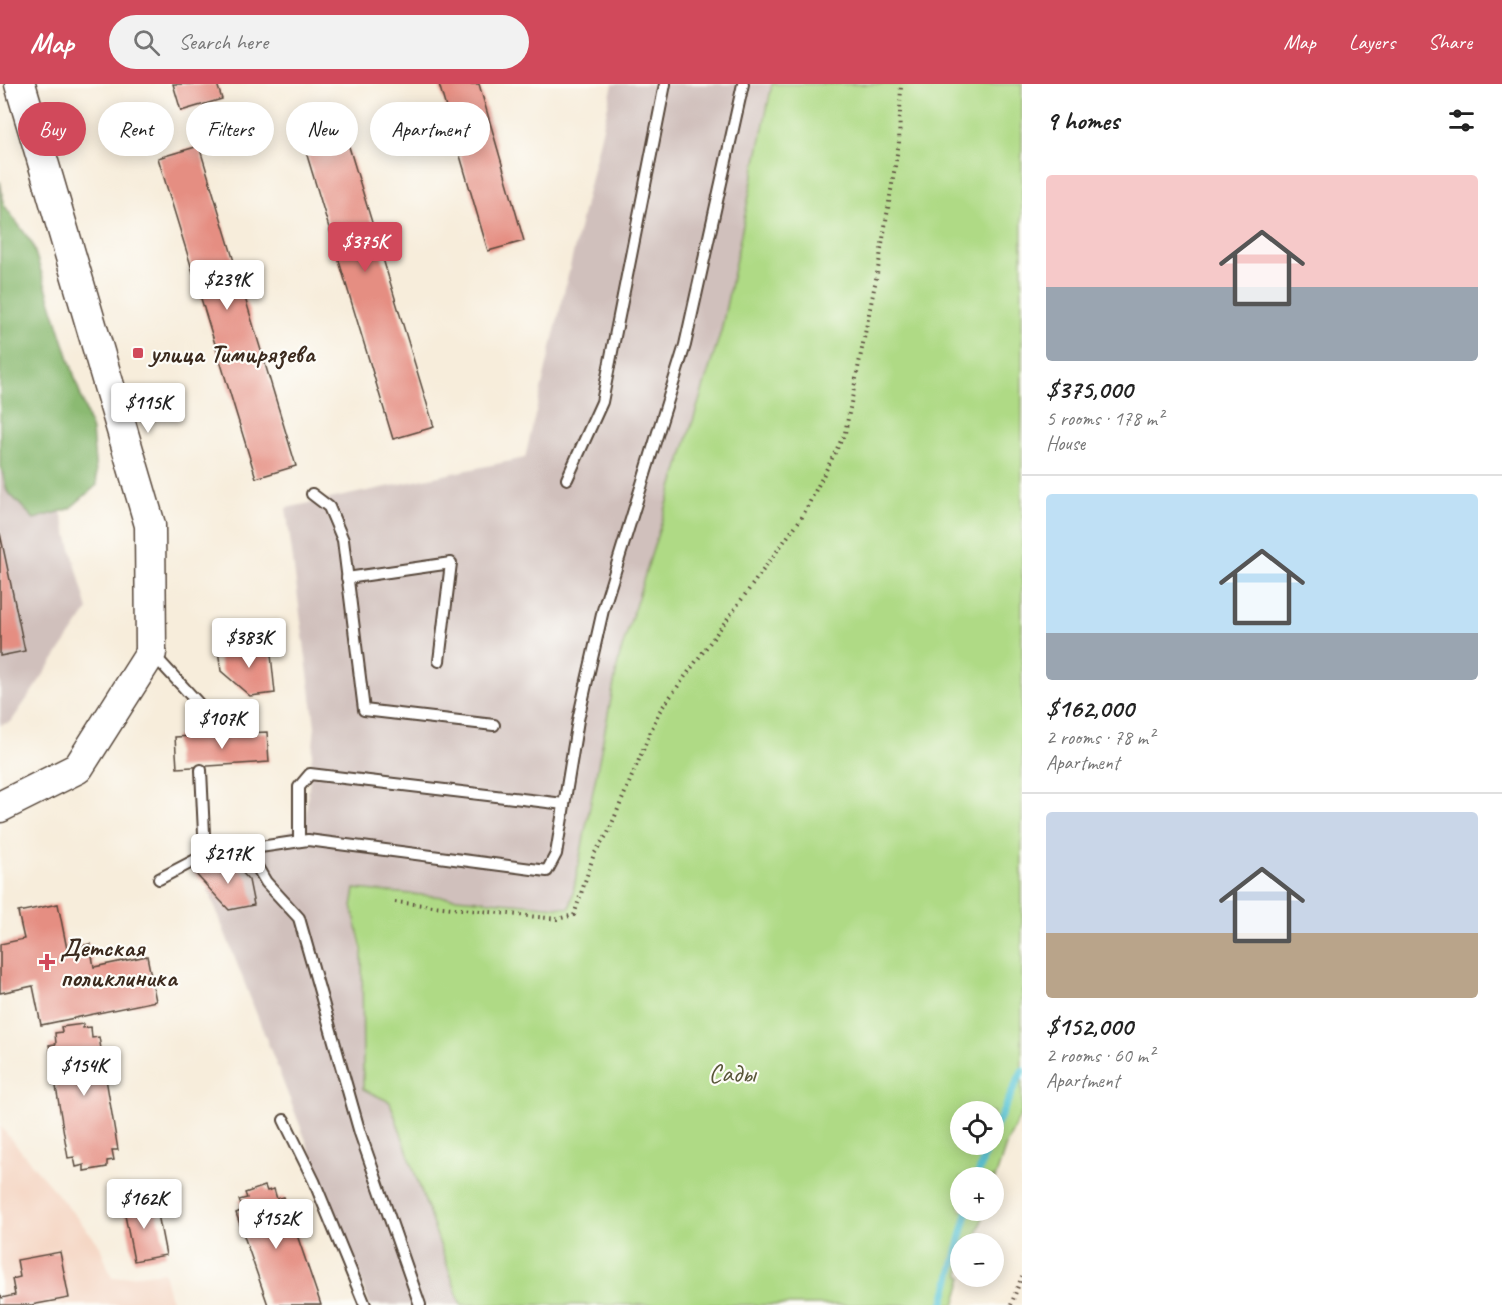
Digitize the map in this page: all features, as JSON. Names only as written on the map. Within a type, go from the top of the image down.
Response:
[{"type":"street","points":[[0,807],[78,768],[151,652],[150,525],[20,84]]},
{"type":"lane","points":[[567,479],[602,402],[665,84]]},
{"type":"lane","points":[[159,879],[205,855],[308,840],[547,871],[556,854],[578,720],[603,610],[685,345],[743,84]]},
{"type":"lane","points":[[312,494],[329,507],[343,540],[364,710],[494,726]]},
{"type":"lane","points":[[347,578],[451,563],[439,661]]},
{"type":"lane","points":[[151,652],[198,704],[199,725]]},
{"type":"lane","points":[[201,770],[205,855]]},
{"type":"lane","points":[[299,841],[299,787],[310,774],[564,804]]},
{"type":"lane","points":[[246,848],[266,882],[299,918],[360,1133],[420,1305]]},
{"type":"lane","points":[[284,1120],[314,1181],[365,1305]]},
{"type":"path","points":[[395,903],[557,919],[574,915],[594,854],[608,833],[659,712],[802,517],[845,433],[878,268],[899,142],[901,84]]},
{"type":"path","points":[[1011,1305],[1022,1276]]},
{"type":"shaded area","points":[[613,84],[771,84],[721,331],[619,658],[570,908],[355,889],[352,907],[390,1102],[461,1305],[370,1305],[202,874],[305,823],[315,726],[286,508],[525,458]]},
{"type":"shaded area","points":[[0,291],[88,610],[11,722],[0,725]]},
{"type":"shaded area","points":[[0,1126],[99,1244],[112,1278],[164,1272],[172,1305],[0,1305]]},
{"type":"green space","name":"Сады","points":[[772,84],[1022,84],[1022,1112],[1004,1151],[1004,1101],[950,1101],[950,1155],[1003,1155],[999,1167],[950,1167],[950,1221],[982,1221],[977,1233],[950,1233],[950,1287],[960,1287],[955,1305],[461,1305],[390,1102],[363,1089],[362,950],[352,906],[355,889],[570,908],[619,658],[721,331]]},
{"type":"green space","points":[[0,181],[4,205],[32,243],[92,431],[97,485],[69,509],[34,519],[7,491],[0,463]]},
{"type":"building","points":[[173,84],[217,84],[222,99],[212,102],[186,102],[186,110],[181,111]]},
{"type":"building","points":[[439,84],[479,84],[484,102],[444,102]]},
{"type":"building","points":[[490,122],[524,241],[488,251],[460,156],[490,156]]},
{"type":"building","points":[[186,150],[186,156],[202,156],[296,466],[256,478],[158,158],[174,156],[174,153]]},
{"type":"building","points":[[307,156],[352,156],[434,427],[393,439]]},
{"type":"building","points":[[0,533],[25,651],[0,656]]},
{"type":"building","points":[[270,645],[275,693],[250,696],[221,671],[218,650]]},
{"type":"building","points":[[267,732],[269,762],[177,768],[175,737]]},
{"type":"building","points":[[233,862],[249,880],[254,905],[229,910],[193,871]]},
{"type":"building","name":"Детская поликлиника","points":[[58,904],[67,949],[90,944],[94,967],[147,956],[156,1001],[41,1025],[33,986],[0,993],[0,944],[24,939],[18,912]]},
{"type":"building","points":[[83,1024],[83,1028],[91,1027],[92,1038],[99,1037],[118,1150],[112,1150],[114,1160],[107,1161],[107,1167],[84,1171],[84,1165],[76,1167],[74,1157],[68,1158],[49,1045],[56,1044],[55,1033],[62,1032],[61,1027]]},
{"type":"building","points":[[265,1186],[267,1191],[274,1189],[277,1199],[284,1197],[321,1305],[268,1305],[236,1213],[243,1210],[239,1200],[247,1198],[245,1193]]},
{"type":"building","points":[[155,1199],[166,1255],[134,1261],[123,1205]]},
{"type":"building","points":[[60,1252],[69,1298],[31,1305],[0,1305],[0,1294],[2,1298],[15,1295],[12,1279],[20,1277],[17,1260]]},
{"type":"waterway","points":[[1004,1109],[1022,1071]]},
{"type":"waterway","points":[[981,1167],[984,1155]]},
{"type":"waterway","points":[[943,1305],[965,1221]]},
{"type":"place","name":"улица Тимирязева","points":[[138,353]]},
{"type":"place","name":"Детская поликлиника","points":[[47,962]]}]
